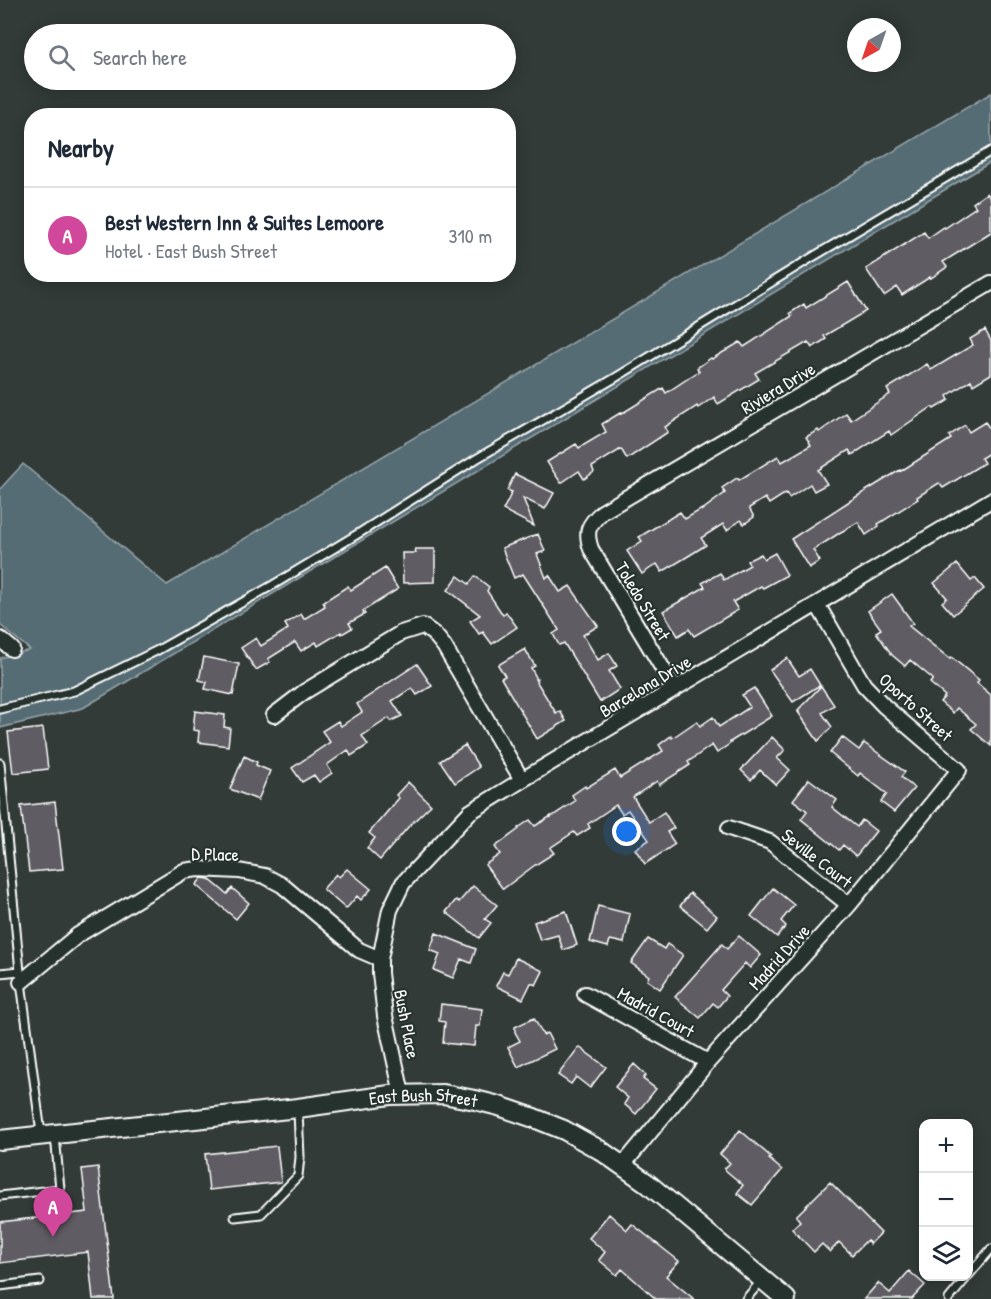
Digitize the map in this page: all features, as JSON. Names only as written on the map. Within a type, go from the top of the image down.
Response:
[{"type":"main road","name":"East Bush Street","points":[[0,1140],[298,1108],[402,1094],[443,1094],[499,1106],[564,1130],[600,1150],[647,1183],[786,1299]]},
{"type":"street","name":"Riviera Drive","points":[[588,529],[602,512],[991,283]]},
{"type":"street","name":"Barcelona Drive","points":[[380,959],[390,910],[403,883],[470,812],[991,500]]},
{"type":"street","name":"Toledo Street","points":[[588,529],[591,549],[675,689]]},
{"type":"street","name":"Oporto Street","points":[[817,604],[864,686],[959,770]]},
{"type":"street","points":[[274,715],[304,692],[401,633],[423,626],[444,646],[522,780]]},
{"type":"street","points":[[0,639],[12,649]]},
{"type":"street","name":"Madrid Drive","points":[[622,1165],[708,1062],[849,905],[959,770]]},
{"type":"street","name":"Seville Court","points":[[729,828],[770,842],[849,905]]},
{"type":"street","name":"D Place","points":[[20,977],[78,935],[184,871],[198,869],[239,871],[265,876],[282,885],[359,950],[380,959]]},
{"type":"street","name":"Bush Place","points":[[380,959],[385,1016],[402,1094]]},
{"type":"street","name":"Madrid Court","points":[[585,993],[708,1062]]},
{"type":"lane","points":[[0,709],[74,691],[158,651],[273,585],[476,459],[615,378],[991,151]]},
{"type":"lane","points":[[0,762],[20,977],[60,1189],[0,1196]]},
{"type":"lane","points":[[0,973],[20,977]]},
{"type":"lane","points":[[235,1217],[261,1214],[298,1176],[300,1157],[298,1108]]},
{"type":"lane","points":[[973,1270],[991,1249]]},
{"type":"lane","points":[[746,1299],[763,1280]]},
{"type":"lane","points":[[0,1286],[40,1281]]},
{"type":"lane","points":[[949,1299],[964,1281]]},
{"type":"water","points":[[991,93],[991,162],[83,708],[0,728],[0,658],[30,650],[0,625],[0,489],[23,464],[167,585]]},
{"type":"building","points":[[987,193],[991,199],[991,232],[943,262],[947,267],[931,278],[902,295],[897,287],[884,296],[866,269],[924,232],[928,238],[945,228],[976,207],[973,203]]},
{"type":"building","points":[[848,282],[866,311],[824,336],[826,339],[812,348],[808,342],[755,373],[759,379],[718,404],[714,397],[698,408],[697,406],[665,427],[668,432],[627,459],[621,449],[592,467],[594,472],[584,479],[579,471],[561,483],[547,462],[576,444],[579,448],[606,432],[602,424],[663,388],[666,393],[699,371],[697,368],[711,358],[740,342],[744,347],[792,316],[790,313],[804,304],[806,308]]},
{"type":"building","points":[[985,330],[991,341],[991,374],[973,385],[971,380],[947,396],[949,400],[934,409],[932,407],[891,435],[889,431],[852,455],[849,450],[818,470],[827,484],[814,491],[810,484],[789,498],[786,493],[769,504],[765,498],[749,508],[754,517],[744,524],[741,520],[727,530],[723,524],[701,538],[706,545],[690,555],[662,572],[657,564],[642,574],[627,551],[642,541],[639,537],[680,512],[685,519],[702,510],[725,493],[722,488],[737,478],[739,480],[778,456],[782,462],[811,445],[806,437],[818,430],[819,432],[846,413],[851,420],[890,394],[887,389],[927,364],[931,370],[973,345],[970,339]]},
{"type":"building","points":[[985,422],[991,430],[991,452],[981,458],[984,463],[943,488],[939,483],[878,524],[879,526],[866,535],[858,522],[841,532],[813,550],[820,561],[809,568],[791,539],[951,439],[949,436],[965,425],[969,432]]},
{"type":"building","points":[[515,474],[554,493],[545,509],[523,498],[534,526],[503,510],[512,492],[507,490]]},
{"type":"building","points":[[538,534],[545,551],[537,554],[546,578],[549,575],[560,592],[570,586],[598,626],[583,635],[598,660],[609,653],[617,666],[609,671],[620,689],[600,702],[564,643],[559,645],[553,634],[559,630],[523,574],[514,578],[502,548]]},
{"type":"building","points":[[415,549],[435,549],[435,582],[403,583],[402,553],[416,553]]},
{"type":"building","points":[[775,553],[787,575],[733,602],[738,610],[694,636],[689,629],[678,636],[663,611],[705,587],[702,583],[720,573],[724,580],[750,565],[747,561],[761,554],[764,559]]},
{"type":"building","points":[[957,564],[971,581],[975,578],[984,589],[953,615],[942,602],[947,598],[934,583]]},
{"type":"building","points":[[385,568],[398,589],[363,611],[365,614],[349,623],[352,628],[342,634],[341,632],[318,646],[316,642],[301,651],[295,642],[268,659],[270,662],[256,670],[241,648],[256,638],[261,646],[288,629],[285,624],[301,614],[304,619],[325,606],[323,602],[348,586],[351,590]]},
{"type":"building","points":[[458,576],[469,584],[475,576],[489,587],[487,591],[503,615],[506,612],[517,627],[492,644],[483,632],[479,634],[470,621],[480,615],[448,590]]},
{"type":"building","points":[[892,594],[913,623],[909,626],[979,680],[977,683],[991,695],[991,746],[971,729],[976,724],[957,708],[953,713],[940,702],[945,696],[930,683],[933,679],[910,660],[905,666],[892,655],[876,632],[881,629],[868,611]]},
{"type":"building","points":[[525,649],[535,666],[531,668],[537,679],[535,679],[556,713],[560,711],[566,721],[537,739],[501,678],[505,676],[498,665]]},
{"type":"building","points":[[204,657],[239,664],[233,695],[205,689],[207,682],[199,680]]},
{"type":"building","points":[[787,658],[799,676],[810,669],[820,685],[793,702],[770,670]]},
{"type":"building","points":[[417,664],[432,686],[417,695],[412,688],[392,701],[402,716],[391,721],[389,718],[362,736],[368,745],[351,756],[348,750],[327,765],[332,773],[319,782],[314,775],[302,782],[292,768],[330,742],[322,731],[338,721],[341,726],[362,712],[357,704]]},
{"type":"building","points":[[821,686],[834,705],[822,713],[832,727],[818,741],[798,710]]},
{"type":"building","points":[[754,688],[772,716],[730,742],[717,753],[712,745],[688,762],[690,765],[659,785],[657,781],[633,797],[649,822],[664,812],[674,828],[667,832],[675,844],[645,864],[635,849],[649,840],[628,810],[622,814],[616,805],[588,824],[590,828],[577,836],[574,832],[550,848],[554,853],[503,889],[485,865],[500,854],[495,847],[518,828],[530,820],[535,826],[551,817],[575,801],[572,795],[585,786],[586,788],[615,770],[620,778],[663,751],[659,745],[697,721],[700,726],[713,717],[719,727],[750,707],[742,695]]},
{"type":"building","points":[[195,711],[225,715],[224,727],[230,728],[228,746],[198,742],[199,731],[193,730]]},
{"type":"building","points":[[43,728],[48,769],[13,773],[8,732]]},
{"type":"building","points":[[772,737],[785,750],[777,758],[790,770],[776,785],[760,770],[751,780],[741,770]]},
{"type":"building","points":[[842,737],[859,750],[864,743],[905,772],[901,777],[914,788],[894,812],[881,802],[887,794],[860,773],[858,776],[830,753]]},
{"type":"building","points":[[465,745],[479,767],[455,783],[440,761]]},
{"type":"building","points":[[244,756],[270,771],[258,800],[230,789]]},
{"type":"building","points":[[809,779],[837,800],[832,807],[857,827],[862,820],[876,831],[856,856],[843,845],[839,850],[801,819],[807,811],[793,800]]},
{"type":"building","points":[[408,782],[431,805],[409,826],[380,860],[367,848],[375,838],[369,833],[399,798],[396,795]]},
{"type":"building","points":[[55,802],[63,869],[29,872],[21,806]]},
{"type":"building","points":[[347,869],[371,889],[361,900],[357,896],[346,909],[323,889],[336,874],[339,877]]},
{"type":"building","points":[[202,878],[209,879],[227,894],[232,888],[249,903],[236,919],[196,885]]},
{"type":"building","points":[[473,886],[497,905],[485,919],[491,923],[479,938],[446,912],[456,900],[459,902]]},
{"type":"building","points":[[773,888],[794,905],[781,921],[786,926],[777,937],[751,916]]},
{"type":"building","points":[[690,893],[717,916],[707,928],[680,906]]},
{"type":"building","points":[[598,906],[630,914],[624,943],[610,940],[608,947],[590,942]]},
{"type":"building","points":[[566,911],[577,945],[563,950],[558,935],[540,940],[534,922]]},
{"type":"building","points":[[436,933],[476,949],[471,963],[461,959],[453,978],[434,970],[440,954],[430,950]]},
{"type":"building","points":[[739,936],[761,955],[750,968],[745,963],[721,990],[727,996],[718,1007],[713,1003],[700,1018],[675,997],[722,944],[727,949]]},
{"type":"building","points":[[648,939],[664,949],[667,944],[683,955],[660,989],[647,980],[649,976],[631,963]]},
{"type":"building","points":[[516,958],[543,971],[536,985],[531,983],[523,999],[496,986],[503,972],[508,974]]},
{"type":"building","points":[[441,1004],[482,1009],[480,1026],[476,1026],[474,1046],[443,1043],[445,1022],[439,1021]]},
{"type":"building","points":[[534,1018],[543,1035],[547,1033],[555,1049],[518,1067],[508,1047],[520,1041],[515,1027]]},
{"type":"building","points":[[579,1047],[606,1067],[590,1088],[576,1077],[571,1084],[558,1075]]},
{"type":"building","points":[[634,1064],[646,1075],[643,1079],[656,1089],[636,1114],[624,1104],[628,1098],[615,1087]]},
{"type":"building","points":[[740,1130],[771,1157],[769,1159],[782,1170],[752,1205],[737,1193],[743,1185],[724,1169],[730,1163],[720,1154]]},
{"type":"building","points":[[277,1146],[281,1182],[209,1190],[205,1154]]},
{"type":"building","points":[[98,1167],[114,1299],[93,1299],[88,1252],[0,1263],[0,1222],[87,1212],[82,1169]]},
{"type":"building","points":[[830,1182],[881,1233],[870,1244],[867,1240],[852,1255],[839,1242],[830,1252],[822,1244],[814,1252],[792,1229],[800,1221],[796,1216]]},
{"type":"building","points":[[609,1214],[627,1230],[632,1224],[679,1261],[666,1276],[694,1299],[656,1299],[622,1269],[617,1275],[599,1260],[605,1252],[589,1238]]},
{"type":"building","points":[[909,1271],[925,1285],[912,1299],[864,1299],[878,1283],[890,1293]]},
{"type":"place","name":"Best Western Inn & Suites Lemoore","points":[[53,1237]]}]
